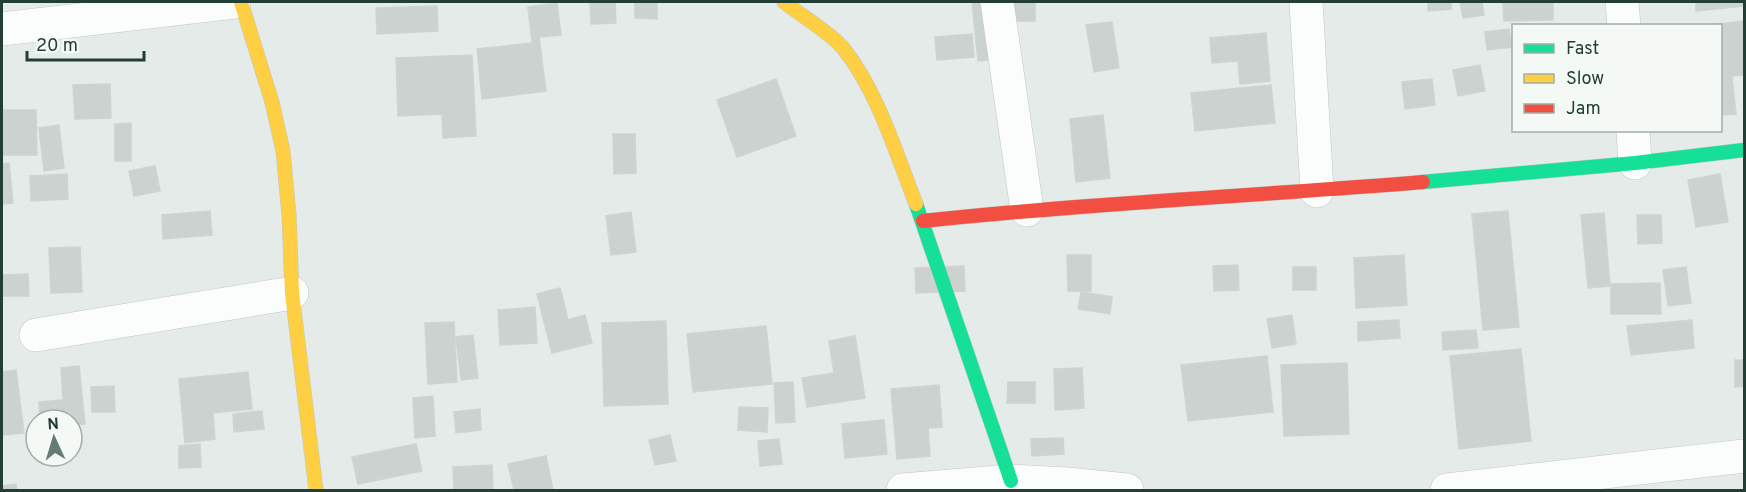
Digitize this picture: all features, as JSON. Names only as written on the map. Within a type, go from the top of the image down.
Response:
[{"type":"street","points":[[2,29],[234,2]]},
{"type":"street","points":[[241,2],[272,102],[283,151],[289,215],[292,293],[316,490]]},
{"type":"street","points":[[784,2],[842,46],[861,75],[876,105],[923,221],[1011,481]]},
{"type":"street","points":[[997,2],[1027,210]]},
{"type":"street","points":[[1306,2],[1317,191]]},
{"type":"street","points":[[1622,2],[1624,24]]},
{"type":"street","points":[[1633,132],[1635,163]]},
{"type":"street","points":[[923,221],[1027,210],[1317,191],[1635,163],[1744,150]]},
{"type":"street","points":[[36,335],[292,293]]},
{"type":"street","points":[[1447,490],[1744,456]]},
{"type":"street","points":[[903,490],[1011,481],[1127,490]]},
{"type":"building","points":[[590,2],[615,2],[616,23],[591,24]]},
{"type":"building","points":[[635,2],[657,2],[657,19],[635,18]]},
{"type":"building","points":[[972,2],[994,2],[999,59],[978,61]]},
{"type":"building","points":[[1011,2],[1035,2],[1035,21],[1012,21]]},
{"type":"building","points":[[1428,2],[1451,2],[1451,9],[1428,11]]},
{"type":"building","points":[[1460,2],[1482,2],[1484,15],[1463,18]]},
{"type":"building","points":[[1503,2],[1553,2],[1553,20],[1504,21]]},
{"type":"building","points":[[1696,2],[1744,2],[1744,6],[1696,11]]},
{"type":"building","points":[[557,3],[561,35],[539,37],[546,91],[482,99],[477,49],[532,43],[528,7]]},
{"type":"building","points":[[437,6],[438,31],[377,34],[376,8]]},
{"type":"building","points":[[1744,21],[1744,75],[1732,76],[1736,114],[1722,115],[1722,24],[1718,24]]},
{"type":"building","points":[[1112,22],[1119,68],[1094,72],[1086,25]]},
{"type":"building","points":[[1509,29],[1512,47],[1487,50],[1485,32]]},
{"type":"building","points":[[1266,33],[1270,81],[1240,84],[1238,61],[1212,63],[1210,38]]},
{"type":"building","points":[[972,34],[974,57],[937,60],[935,37]]},
{"type":"building","points":[[472,55],[476,136],[443,138],[442,114],[398,116],[396,58]]},
{"type":"building","points":[[1480,65],[1485,91],[1458,96],[1453,70]]},
{"type":"building","points":[[776,79],[796,136],[737,157],[717,100]]},
{"type":"building","points":[[1432,79],[1435,105],[1405,109],[1402,82]]},
{"type":"building","points":[[110,84],[111,118],[75,119],[73,85]]},
{"type":"building","points":[[1271,85],[1275,123],[1195,131],[1191,93]]},
{"type":"building","points":[[2,110],[36,110],[37,155],[2,155]]},
{"type":"building","points":[[1103,115],[1110,178],[1076,182],[1070,119]]},
{"type":"building","points":[[131,123],[131,161],[115,161],[115,124]]},
{"type":"building","points":[[59,125],[64,168],[44,171],[39,128]]},
{"type":"building","points":[[613,134],[635,134],[636,173],[614,174]]},
{"type":"building","points":[[9,163],[13,203],[2,204],[2,164]]},
{"type":"building","points":[[155,166],[160,191],[134,196],[129,171]]},
{"type":"building","points":[[67,174],[68,199],[31,201],[30,176]]},
{"type":"building","points":[[1720,174],[1728,222],[1696,227],[1688,180]]},
{"type":"building","points":[[210,211],[212,235],[163,239],[162,215]]},
{"type":"building","points":[[1508,211],[1519,327],[1483,330],[1472,214]]},
{"type":"building","points":[[631,212],[636,252],[611,255],[606,216]]},
{"type":"building","points":[[1604,213],[1610,286],[1588,288],[1581,215]]},
{"type":"building","points":[[1637,215],[1661,215],[1662,243],[1638,244]]},
{"type":"building","points":[[80,247],[82,292],[51,293],[49,248]]},
{"type":"building","points":[[1067,255],[1091,255],[1091,291],[1068,291]]},
{"type":"building","points":[[1404,255],[1407,305],[1356,308],[1354,258]]},
{"type":"building","points":[[1238,265],[1239,290],[1214,291],[1213,266]]},
{"type":"building","points":[[964,266],[965,291],[916,293],[915,268]]},
{"type":"building","points":[[1293,267],[1316,267],[1316,290],[1293,290]]},
{"type":"building","points":[[1686,267],[1691,303],[1668,306],[1663,270]]},
{"type":"building","points":[[28,274],[29,296],[2,296],[2,275]]},
{"type":"building","points":[[1660,283],[1661,314],[1611,314],[1611,284]]},
{"type":"building","points":[[560,288],[568,320],[585,315],[592,343],[552,353],[537,294]]},
{"type":"building","points":[[1081,292],[1112,297],[1110,314],[1078,309]]},
{"type":"building","points":[[535,307],[537,343],[500,345],[498,310]]},
{"type":"building","points":[[1292,315],[1296,344],[1272,348],[1267,319]]},
{"type":"building","points":[[1399,320],[1400,338],[1358,341],[1358,322]]},
{"type":"building","points":[[1692,320],[1694,348],[1631,355],[1627,326]]},
{"type":"building","points":[[666,321],[668,404],[604,406],[602,323]]},
{"type":"building","points":[[454,322],[457,382],[428,384],[425,323]]},
{"type":"building","points":[[766,326],[772,384],[693,392],[687,334]]},
{"type":"building","points":[[1476,330],[1478,348],[1443,350],[1442,332]]},
{"type":"building","points":[[473,335],[478,378],[461,380],[456,337]]},
{"type":"building","points":[[855,336],[865,398],[807,407],[802,378],[834,373],[829,341]]},
{"type":"building","points":[[1521,349],[1531,441],[1459,449],[1450,356]]},
{"type":"building","points":[[1267,356],[1273,412],[1188,421],[1181,365]]},
{"type":"building","points":[[1735,360],[1744,360],[1744,386],[1735,387]]},
{"type":"building","points":[[1347,363],[1349,434],[1284,436],[1281,365]]},
{"type":"building","points":[[79,366],[83,408],[39,408],[39,402],[63,400],[61,368]]},
{"type":"building","points":[[1082,368],[1084,408],[1055,410],[1054,369]]},
{"type":"building","points":[[16,370],[24,433],[2,435],[2,372]]},
{"type":"building","points":[[248,372],[252,409],[213,413],[215,439],[185,443],[179,379]]},
{"type":"building","points":[[793,382],[795,422],[776,423],[774,383]]},
{"type":"building","points":[[1008,382],[1035,382],[1035,403],[1007,403]]},
{"type":"building","points":[[939,385],[942,427],[928,428],[930,456],[897,459],[891,389]]},
{"type":"building","points":[[114,386],[115,412],[92,412],[91,387]]},
{"type":"building","points":[[433,396],[435,436],[415,438],[413,398]]},
{"type":"building","points":[[739,407],[768,408],[767,432],[738,430]]},
{"type":"building","points":[[480,409],[481,430],[456,433],[454,412]]},
{"type":"building","points":[[262,411],[264,429],[234,432],[233,414]]},
{"type":"building","points":[[884,420],[887,454],[845,458],[842,424]]},
{"type":"building","points":[[670,435],[676,461],[655,465],[649,440]]},
{"type":"building","points":[[1063,438],[1064,454],[1032,456],[1031,439]]},
{"type":"building","points":[[779,439],[782,464],[760,466],[758,441]]},
{"type":"building","points":[[200,444],[201,467],[179,468],[179,446]]},
{"type":"building","points":[[416,444],[422,471],[358,484],[352,457]]},
{"type":"building","points":[[546,456],[553,490],[514,490],[508,464]]},
{"type":"building","points":[[492,465],[493,490],[454,490],[453,467]]},
{"type":"building","points":[[16,484],[17,490],[2,490],[2,486]]},
{"type":"traffic: fast","points":[[1423,182],[1635,163],[1744,150]]},
{"type":"traffic: fast","points":[[916,204],[1011,481]]},
{"type":"traffic: slow","points":[[241,2],[272,102],[283,151],[289,215],[292,293],[316,490]]},
{"type":"traffic: slow","points":[[784,2],[831,37],[843,48],[855,65],[876,102],[916,204]]},
{"type":"traffic: jam","points":[[923,221],[1048,209],[1423,182]]}]
